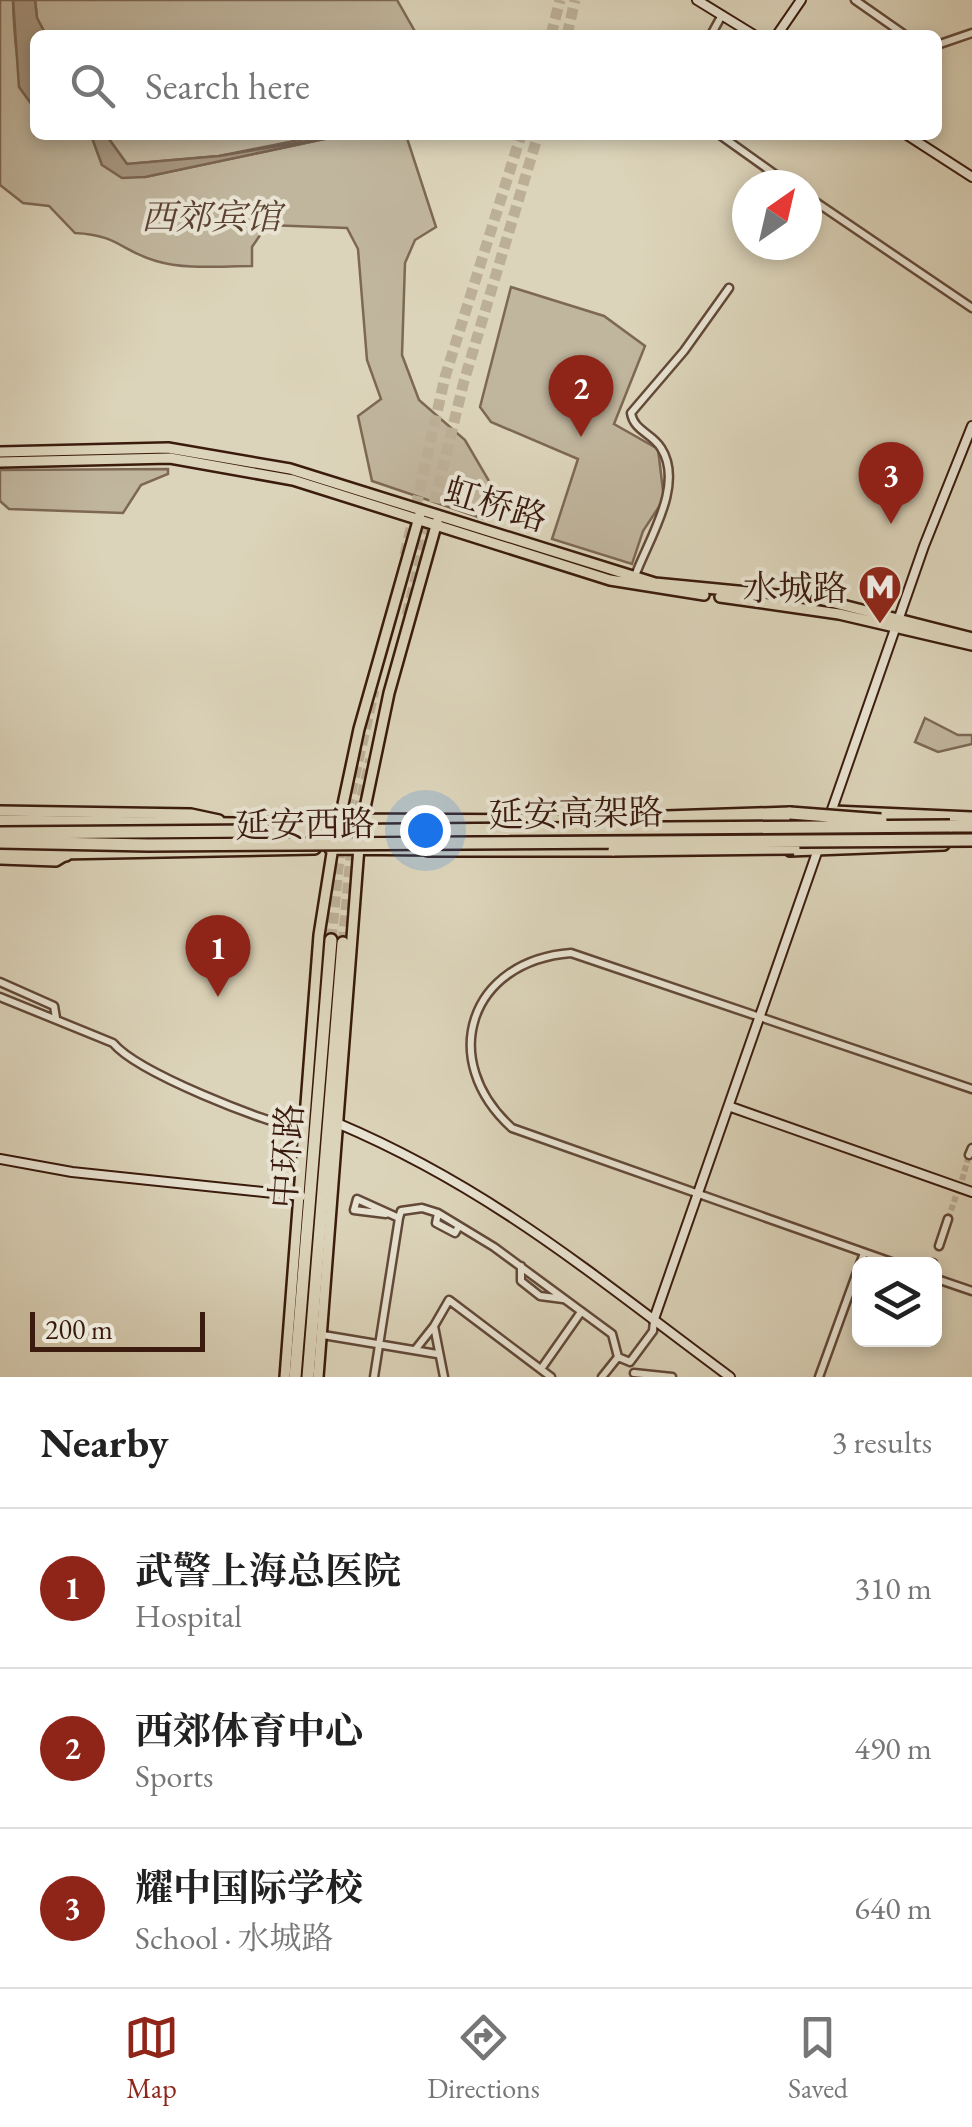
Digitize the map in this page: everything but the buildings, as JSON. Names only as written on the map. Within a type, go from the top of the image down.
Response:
[{"type":"highway","points":[[575,820],[790,813],[950,826]]},
{"type":"highway","points":[[0,827],[204,820],[236,824]]},
{"type":"highway","name":"延安高架路","points":[[0,827],[950,826],[972,822]]},
{"type":"highway","name":"延安高架路","points":[[0,850],[689,839],[860,843],[972,840]]},
{"type":"highway","points":[[428,850],[781,849],[860,843]]},
{"type":"highway","points":[[0,850],[66,855]]},
{"type":"highway","name":"中环路","points":[[295,1377],[337,941],[308,1377]]},
{"type":"main road","name":"虹桥路","points":[[0,452],[168,448],[290,470],[420,514]]},
{"type":"main road","name":"虹桥路","points":[[0,462],[170,458],[293,480],[636,576],[715,591],[819,599],[897,624]]},
{"type":"main road","points":[[285,1377],[319,934],[360,729],[420,514]]},
{"type":"main road","name":"虹桥路","points":[[438,519],[642,587],[781,603],[972,641]]},
{"type":"main road","points":[[318,1377],[362,819],[390,694],[438,519]]},
{"type":"main road","points":[[0,810],[191,814],[236,824]]},
{"type":"main road","name":"延安西路","points":[[0,827],[340,819],[832,816],[972,822]]},
{"type":"main road","points":[[428,850],[604,854],[816,851],[913,849],[972,840]]},
{"type":"main road","name":"延安西路","points":[[0,850],[28,846],[66,855],[428,850],[468,845],[972,840]]},
{"type":"street","points":[[697,0],[746,30]]},
{"type":"street","points":[[780,30],[801,0]]},
{"type":"street","points":[[856,0],[898,30]]},
{"type":"street","points":[[714,30],[722,15]]},
{"type":"street","points":[[942,43],[972,33]]},
{"type":"street","points":[[727,140],[769,170]]},
{"type":"street","points":[[916,140],[972,177]]},
{"type":"street","points":[[822,206],[972,308]]},
{"type":"street","points":[[636,576],[666,498],[668,474],[663,450],[636,426],[630,413],[684,351],[729,288]]},
{"type":"street","points":[[672,1377],[632,1375],[630,1362],[653,1331],[816,851],[972,426]]},
{"type":"street","points":[[878,1257],[512,1128],[480,1091],[470,1066],[473,1023],[482,1002],[510,973],[546,955],[571,953],[972,1089]]},
{"type":"street","points":[[0,982],[54,1006],[56,1018]]},
{"type":"street","points":[[0,997],[47,1020],[56,1018],[114,1043],[126,1058],[276,1124],[305,1131]]},
{"type":"street","points":[[731,1107],[972,1192]]},
{"type":"street","points":[[337,1123],[414,1158],[500,1206],[730,1377]]},
{"type":"street","points":[[0,1159],[72,1172],[300,1196]]},
{"type":"street","points":[[374,1377],[399,1218],[401,1212],[422,1208],[438,1213],[521,1266],[612,1334],[618,1357]]},
{"type":"street","points":[[438,1213],[436,1222],[445,1231],[455,1233],[460,1226]]},
{"type":"street","points":[[386,1214],[399,1218]]},
{"type":"street","points":[[939,1246],[948,1219]]},
{"type":"street","points":[[445,1231],[450,1221]]},
{"type":"street","points":[[819,1377],[864,1252]]},
{"type":"street","points":[[521,1266],[520,1281],[534,1291],[564,1299]]},
{"type":"street","points":[[534,1291],[541,1281]]},
{"type":"street","points":[[942,1281],[972,1291]]},
{"type":"street","points":[[414,1351],[449,1300],[551,1377]]},
{"type":"street","points":[[541,1369],[581,1312]]},
{"type":"street","points":[[434,1326],[444,1377]]},
{"type":"street","points":[[323,1335],[437,1354]]},
{"type":"street","points":[[618,1357],[630,1362]]},
{"type":"street","points":[[602,1377],[618,1357]]},
{"type":"green space","name":"西郊宾馆","points":[[0,0],[13,0],[17,57],[30,101],[30,140],[93,140],[102,165],[145,177],[319,140],[408,140],[436,227],[415,240],[405,263],[402,355],[419,400],[465,440],[489,481],[484,519],[372,481],[358,416],[381,399],[367,360],[358,249],[347,228],[267,225],[252,247],[252,266],[179,266],[144,257],[111,240],[75,233],[49,206],[23,203],[0,185]]},
{"type":"green space","points":[[35,0],[397,0],[414,30],[43,30]]},
{"type":"green space","name":"西郊宾馆","points":[[110,140],[299,140],[219,156],[127,164]]},
{"type":"green space","points":[[511,287],[604,316],[645,346],[614,424],[658,449],[664,499],[643,531],[632,564],[552,539],[578,459],[491,422],[480,407]]},
{"type":"green space","points":[[168,469],[168,474],[141,485],[123,513],[9,509],[0,501],[0,470]]},
{"type":"green space","points":[[925,718],[958,735],[972,735],[972,744],[938,752],[915,742]]},
{"type":"shaded area","points":[[13,0],[35,0],[43,30],[30,30],[30,102],[19,87]]},
{"type":"shaded area","points":[[93,140],[110,140],[127,164],[219,156],[319,140],[145,177],[122,178],[102,165]]},
{"type":"tunnel","points":[[552,30],[560,0]]},
{"type":"tunnel","points":[[568,30],[575,0]]},
{"type":"tunnel","points":[[405,555],[445,377],[519,140]]},
{"type":"tunnel","points":[[407,615],[464,381],[536,140]]},
{"type":"tunnel","points":[[331,940],[341,837],[374,690]]},
{"type":"tunnel","points":[[343,943],[353,834],[371,759]]},
{"type":"tunnel","points":[[962,1180],[969,1155]]},
{"type":"tunnel","points":[[948,1219],[957,1193]]},
{"type":"place","name":"西郊体育中心","points":[[581,437]]},
{"type":"place","name":"耀中国际学校","points":[[891,524]]},
{"type":"place","name":"水城路","points":[[880,625]]},
{"type":"place","name":"武警上海总医院","points":[[218,997]]}]
